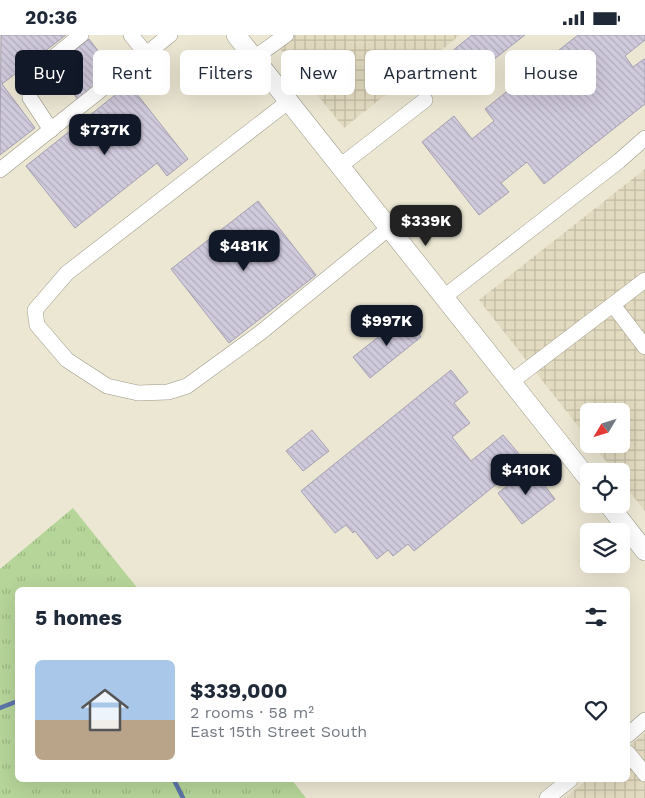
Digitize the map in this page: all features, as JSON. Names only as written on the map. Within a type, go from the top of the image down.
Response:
[{"type":"main road","points":[[236,35],[248,50]]},
{"type":"main road","points":[[271,79],[580,469]]},
{"type":"main road","points":[[615,513],[645,551]]},
{"type":"street","points":[[51,130],[30,98],[29,77],[81,35]]},
{"type":"street","points":[[131,35],[143,50]]},
{"type":"street","points":[[153,50],[170,35]]},
{"type":"street","points":[[265,50],[286,35]]},
{"type":"street","points":[[0,170],[96,95]]},
{"type":"street","points":[[340,166],[425,100]]},
{"type":"street","points":[[289,101],[67,273],[35,310],[37,325],[50,342],[67,360],[107,386],[138,393],[168,392],[187,386],[260,333],[389,228]]},
{"type":"street","points":[[444,297],[619,161],[645,138]]},
{"type":"street","points":[[511,382],[645,280]]},
{"type":"street","points":[[613,305],[645,347]]},
{"type":"street","points":[[630,733],[645,720]]},
{"type":"street","points":[[630,755],[645,774]]},
{"type":"street","points":[[547,798],[567,782]]},
{"type":"shaded area","points":[[269,35],[460,35],[441,50],[365,50],[365,95],[385,95],[344,128],[317,95],[355,95],[355,50],[281,50]]},
{"type":"shaded area","points":[[645,169],[645,511],[630,492],[630,463],[607,463],[599,453],[630,453],[630,403],[580,403],[580,429],[479,300]]},
{"type":"shaded area","points":[[645,733],[645,798],[565,798],[585,782],[630,782],[630,745]]},
{"type":"green space","points":[[73,508],[137,587],[15,587],[15,782],[294,782],[306,798],[0,798],[0,569]]},
{"type":"building","points":[[1,35],[66,35],[46,50],[15,50],[15,74],[2,84],[35,128],[0,155]]},
{"type":"building","points":[[472,35],[525,35],[495,58],[495,50],[453,50]]},
{"type":"building","points":[[578,35],[645,35],[645,40],[625,56],[633,67],[645,60],[645,104],[544,184],[527,162],[501,183],[509,192],[479,215],[422,142],[454,116],[472,139],[494,121],[485,109],[505,93],[505,95],[596,95],[596,50],[559,50]]},
{"type":"building","points":[[89,39],[97,50],[93,50],[93,90],[79,101],[74,95],[83,95],[83,50],[75,50]]},
{"type":"building","points":[[115,95],[138,95],[188,159],[167,176],[157,163],[75,228],[26,166]]},
{"type":"building","points":[[258,201],[316,275],[229,343],[171,269]]},
{"type":"building","points":[[405,316],[421,337],[370,378],[353,357]]},
{"type":"building","points":[[451,370],[468,392],[454,403],[470,423],[452,437],[471,461],[503,435],[525,461],[414,551],[408,544],[393,556],[388,550],[377,559],[355,531],[353,533],[346,525],[335,533],[301,491]]},
{"type":"building","points":[[312,430],[329,451],[303,471],[286,451]]},
{"type":"building","points":[[531,468],[555,499],[522,524],[498,493]]},
{"type":"waterway","points":[[0,708],[15,702]]},
{"type":"waterway","points":[[175,782],[183,798]]}]
